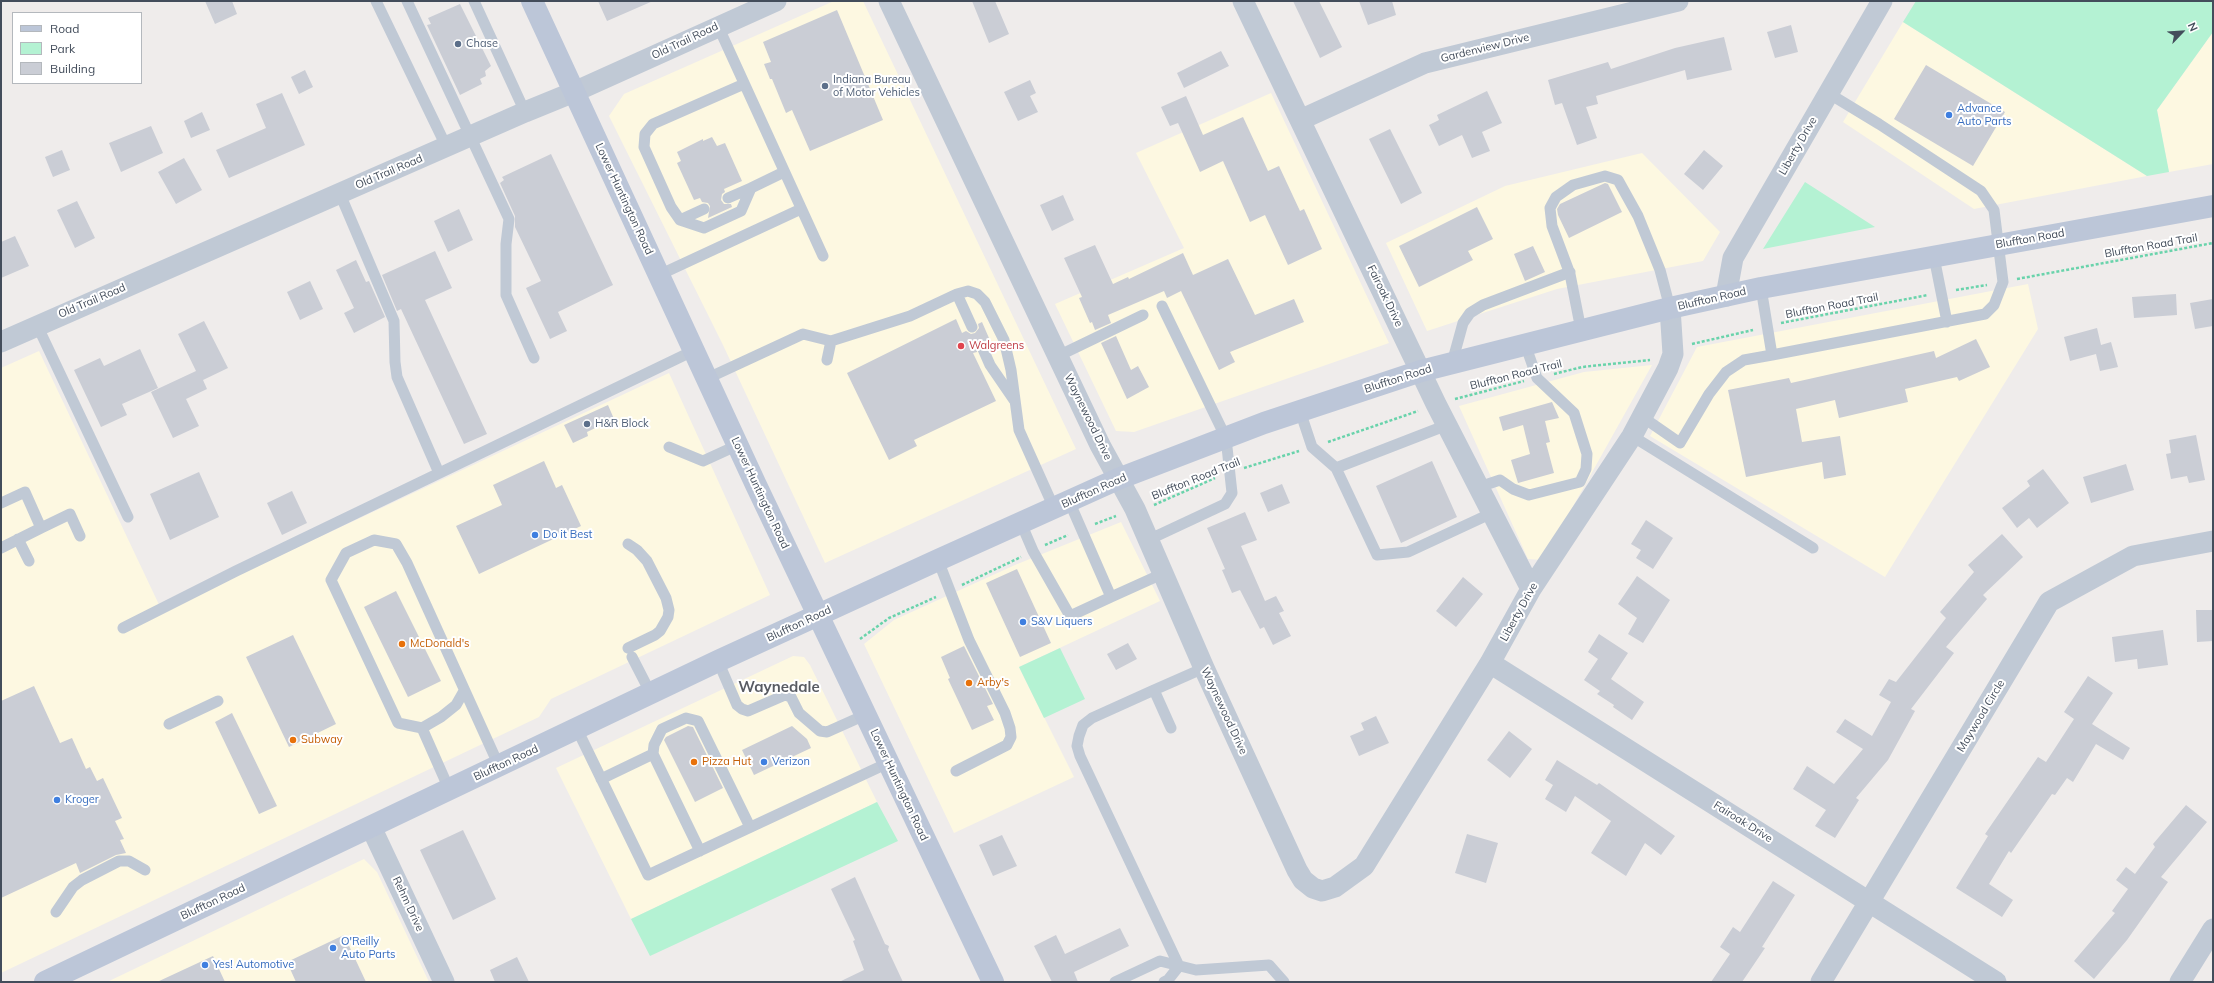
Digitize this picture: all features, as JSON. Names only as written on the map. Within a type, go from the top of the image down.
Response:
[{"type":"main road","name":"Lower Huntington Road","points":[[532,1],[738,445],[993,982]]},
{"type":"main road","name":"Bluffton Road","points":[[45,982],[576,729],[938,560],[1118,479],[1300,411],[1421,371],[1670,308],[1761,288],[2213,206]]},
{"type":"street","name":"Old Trail Road","points":[[1,342],[446,148],[525,112],[574,92],[776,1]]},
{"type":"street","name":"Waynewood Drive","points":[[889,1],[1058,356],[1118,479],[1135,509],[1204,668],[1297,870],[1303,880],[1313,888],[1322,891]]},
{"type":"street","name":"Fairoak Drive","points":[[1244,1],[1436,404],[1531,589]]},
{"type":"street","name":"Gardenview Drive","points":[[1300,120],[1425,63],[1678,1]]},
{"type":"street","name":"Liberty Drive","points":[[1726,296],[1733,258],[1882,1]]},
{"type":"street","name":"Liberty Drive","points":[[1322,891],[1348,879],[1364,866],[1490,663],[1531,589],[1632,436],[1668,368],[1673,354],[1670,308]]},
{"type":"street","name":"Maywood Circle","points":[[1821,982],[2049,602],[2133,556],[2213,541]]},
{"type":"street","name":"Fairoak Drive","points":[[1490,663],[1996,982]]},
{"type":"street","name":"Rehm Drive","points":[[371,827],[444,982]]},
{"type":"street","points":[[2180,982],[2212,931]]},
{"type":"lane","points":[[376,1],[446,148]]},
{"type":"lane","points":[[407,1],[509,219],[506,244],[506,295],[534,358]]},
{"type":"lane","points":[[474,1],[525,112]]},
{"type":"lane","points":[[718,26],[823,256]]},
{"type":"lane","points":[[744,84],[653,124],[645,134],[644,147],[671,207],[680,220],[704,228],[710,226],[741,211],[751,188]]},
{"type":"lane","points":[[1642,416],[1680,443],[1709,394],[1726,372],[1744,360],[1985,314],[1994,305],[2003,282],[1999,245],[1994,210],[1981,191],[1879,124],[1828,93]]},
{"type":"lane","points":[[728,198],[784,172]]},
{"type":"lane","points":[[1582,330],[1570,272],[1552,226],[1550,208],[1556,197],[1573,185],[1605,176],[1618,180],[1638,216],[1660,270],[1670,308]]},
{"type":"lane","points":[[340,194],[394,321],[397,377],[439,473]]},
{"type":"lane","points":[[680,220],[704,209]]},
{"type":"lane","points":[[659,275],[801,209]]},
{"type":"lane","points":[[1934,257],[1947,322]]},
{"type":"lane","points":[[1452,363],[1463,323],[1470,313],[1483,305],[1570,272]]},
{"type":"lane","points":[[1761,288],[1772,355]]},
{"type":"lane","points":[[708,378],[803,334],[830,340],[910,316],[957,294],[968,291],[977,294],[985,302],[1004,340],[1011,370],[1019,430],[1061,505],[1082,529],[1111,597]]},
{"type":"lane","points":[[957,294],[972,327]]},
{"type":"lane","points":[[1148,540],[1225,504],[1232,493],[1231,472],[1226,438],[1162,306]]},
{"type":"lane","points":[[1058,356],[1143,315]]},
{"type":"lane","points":[[37,325],[128,517]]},
{"type":"lane","points":[[828,360],[830,340]]},
{"type":"lane","points":[[1479,487],[1500,480],[1513,489],[1529,495],[1580,482],[1586,469],[1587,454],[1574,413],[1537,378],[1525,344]]},
{"type":"lane","points":[[982,349],[990,365],[1015,402]]},
{"type":"lane","points":[[123,628],[439,473],[695,350]]},
{"type":"lane","points":[[1300,411],[1312,447],[1336,468],[1377,555],[1408,552],[1492,514]]},
{"type":"lane","points":[[1336,468],[1447,425]]},
{"type":"lane","points":[[1632,436],[1813,548]]},
{"type":"lane","points":[[669,447],[703,461],[738,445]]},
{"type":"lane","points":[[1,504],[25,492],[41,528]]},
{"type":"lane","points":[[1,548],[70,514],[80,536]]},
{"type":"lane","points":[[1021,523],[1033,551],[1070,616],[1162,574]]},
{"type":"lane","points":[[18,539],[29,561]]},
{"type":"lane","points":[[464,692],[456,705],[441,717],[422,728],[398,723],[331,580],[346,553],[374,540],[396,544],[407,563],[464,692],[499,766]]},
{"type":"lane","points":[[628,544],[638,550],[647,560],[666,598],[669,610],[668,617],[660,631],[630,652],[651,694]]},
{"type":"lane","points":[[938,560],[966,627],[969,640],[1005,712],[1011,737],[1007,745],[956,771]]},
{"type":"lane","points":[[718,662],[737,705],[742,709],[748,711],[785,695],[791,697],[799,713],[820,731],[828,732],[865,715]]},
{"type":"lane","points":[[1179,966],[1080,756],[1078,736],[1084,725],[1092,718],[1204,668]]},
{"type":"lane","points":[[1154,690],[1170,728]]},
{"type":"lane","points":[[169,724],[218,701]]},
{"type":"lane","points":[[700,851],[653,754],[658,735],[662,729],[686,718],[698,721],[750,827]]},
{"type":"lane","points":[[422,728],[449,790]]},
{"type":"lane","points":[[576,729],[648,875],[888,763]]},
{"type":"lane","points":[[601,778],[653,754]]},
{"type":"lane","points":[[56,912],[73,887],[82,880],[119,861],[129,861],[145,870]]},
{"type":"lane","points":[[1115,982],[1160,961],[1196,970],[1269,965],[1284,982]]},
{"type":"lane","points":[[1164,982],[1168,980],[1179,966]]},
{"type":"path","name":"Bluffton Road Trail","points":[[860,639],[889,618],[1082,529],[1135,509],[1152,506],[1231,472],[1312,447],[1436,404],[1582,367],[1646,360],[1673,354],[1692,344],[1767,326],[2213,243]]},
{"type":"shaded area","points":[[834,1],[863,1],[1076,449],[825,563],[723,345],[609,116],[624,94]]},
{"type":"shaded area","points":[[1903,22],[2147,176],[1974,209],[1843,122]]},
{"type":"shaded area","points":[[2213,32],[2213,164],[2169,172],[2157,110]]},
{"type":"shaded area","points":[[1271,93],[1389,343],[1134,432],[1116,431],[1055,304],[1184,248],[1136,153]]},
{"type":"shaded area","points":[[1642,153],[1720,232],[1703,261],[1557,289],[1427,331],[1386,243],[1505,186]]},
{"type":"shaded area","points":[[2028,284],[2038,329],[1885,577],[1650,436],[1697,347]]},
{"type":"shaded area","points":[[39,351],[162,611],[669,373],[770,595],[551,699],[539,717],[1,973],[1,368]]},
{"type":"shaded area","points":[[1652,365],[1543,560],[1528,559],[1459,406],[1584,372]]},
{"type":"shaded area","points":[[1121,522],[1160,601],[1019,667],[1074,777],[954,833],[864,644],[894,620],[1015,565]]},
{"type":"shaded area","points":[[793,656],[804,657],[810,665],[877,802],[631,919],[556,768]]},
{"type":"shaded area","points":[[364,859],[377,872],[429,982],[107,982]]},
{"type":"green space","points":[[1916,1],[2213,1],[2213,32],[2157,110],[2169,172],[2147,176],[1903,22]]},
{"type":"green space","points":[[1805,182],[1875,227],[1763,249]]},
{"type":"green space","points":[[1060,648],[1085,699],[1044,718],[1019,667]]},
{"type":"green space","points":[[877,802],[898,841],[650,956],[631,919]]},
{"type":"building","points":[[205,1],[232,1],[237,14],[215,24]]},
{"type":"building","points":[[598,1],[653,1],[607,21]]},
{"type":"building","points":[[972,1],[995,1],[1009,34],[989,43]]},
{"type":"building","points":[[1293,1],[1319,1],[1342,47],[1320,58]]},
{"type":"building","points":[[1359,1],[1392,1],[1396,15],[1368,25]]},
{"type":"building","name":"Chase","points":[[460,4],[491,66],[485,71],[486,76],[480,79],[482,84],[460,95],[427,25],[431,24],[428,18]]},
{"type":"building","name":"Indiana Bureau of Motor Vehicles","points":[[837,10],[883,120],[810,151],[792,110],[786,113],[772,79],[770,79],[764,64],[771,62],[763,42]]},
{"type":"building","points":[[1791,25],[1798,52],[1775,58],[1767,32]]},
{"type":"building","points":[[1724,37],[1732,70],[1687,80],[1685,70],[1596,96],[1598,104],[1586,107],[1597,138],[1577,145],[1562,103],[1555,105],[1548,80],[1608,62],[1611,69],[1675,48]]},
{"type":"building","points":[[1221,51],[1229,66],[1184,88],[1177,73]]},
{"type":"building","name":"Advance Auto Parts","points":[[1926,65],[2005,112],[1973,166],[1894,119]]},
{"type":"building","points":[[305,70],[313,87],[299,94],[291,77]]},
{"type":"building","points":[[1030,80],[1036,93],[1030,96],[1038,112],[1018,121],[1004,92]]},
{"type":"building","points":[[1487,91],[1502,123],[1482,132],[1490,151],[1472,158],[1462,135],[1439,146],[1429,125],[1439,120],[1437,115]]},
{"type":"building","points":[[282,93],[305,145],[229,178],[216,150],[266,128],[256,104]]},
{"type":"building","points":[[1186,96],[1203,135],[1243,117],[1268,171],[1279,166],[1300,211],[1304,209],[1322,249],[1288,265],[1265,215],[1250,222],[1223,161],[1200,172],[1178,123],[1170,126],[1161,107]]},
{"type":"building","points":[[202,112],[210,130],[191,138],[184,121]]},
{"type":"building","points":[[151,126],[163,153],[121,172],[109,143]]},
{"type":"building","points":[[1390,129],[1422,193],[1401,204],[1369,139]]},
{"type":"building","points":[[712,137],[717,146],[725,143],[742,181],[724,189],[725,192],[722,194],[721,200],[724,204],[731,204],[732,207],[708,218],[710,206],[708,203],[702,202],[700,198],[694,200],[677,163],[681,161],[677,152],[703,139],[703,141]]},
{"type":"building","points":[[62,150],[70,170],[53,177],[45,157]]},
{"type":"building","points":[[1704,150],[1723,166],[1703,190],[1684,174]]},
{"type":"building","points":[[551,154],[613,285],[558,312],[567,331],[550,339],[526,288],[541,281],[515,227],[515,216],[500,183],[504,180],[502,177]]},
{"type":"building","points":[[184,158],[202,190],[176,204],[158,172]]},
{"type":"building","points":[[1605,183],[1608,184],[1622,212],[1569,238],[1558,215],[1557,209],[1560,204]]},
{"type":"building","points":[[1063,195],[1074,220],[1052,231],[1040,205]]},
{"type":"building","points":[[77,201],[95,238],[75,248],[57,210]]},
{"type":"building","points":[[1477,207],[1493,239],[1468,251],[1473,260],[1419,287],[1399,246]]},
{"type":"building","points":[[459,209],[473,240],[448,252],[434,221]]},
{"type":"building","points":[[15,236],[29,266],[1,278],[1,242]]},
{"type":"building","points":[[1095,245],[1113,284],[1128,277],[1129,279],[1183,253],[1193,275],[1228,259],[1255,315],[1294,299],[1304,322],[1230,352],[1235,362],[1219,370],[1181,291],[1167,298],[1164,291],[1108,315],[1111,323],[1095,330],[1092,322],[1090,323],[1079,298],[1082,297],[1064,258]]},
{"type":"building","points":[[1533,246],[1545,272],[1525,281],[1514,254]]},
{"type":"building","points":[[435,251],[452,288],[425,300],[487,434],[464,444],[401,309],[397,311],[382,275]]},
{"type":"building","points":[[356,260],[366,282],[369,281],[385,317],[354,333],[344,313],[354,308],[336,270]]},
{"type":"building","points":[[310,281],[323,309],[300,320],[287,292]]},
{"type":"building","points":[[2176,294],[2177,315],[2134,318],[2132,297]]},
{"type":"building","points":[[2213,299],[2213,326],[2195,329],[2190,303]]},
{"type":"building","name":"Walgreens","points":[[956,319],[962,333],[966,331],[971,334],[975,333],[979,328],[978,324],[982,322],[992,345],[989,346],[987,343],[981,342],[977,345],[977,352],[973,353],[996,401],[914,440],[917,446],[889,460],[847,373]]},
{"type":"building","points":[[204,321],[228,368],[203,380],[207,389],[186,399],[199,426],[173,438],[151,392],[196,371],[178,334]]},
{"type":"building","points":[[2097,328],[2101,345],[2111,342],[2118,367],[2100,371],[2096,354],[2070,361],[2064,337]]},
{"type":"building","points":[[1116,336],[1131,370],[1138,366],[1149,387],[1127,399],[1101,343]]},
{"type":"building","points":[[1976,339],[1990,367],[1959,381],[1957,377],[1905,389],[1908,402],[1839,418],[1835,400],[1796,409],[1802,442],[1840,436],[1846,475],[1824,479],[1822,462],[1746,477],[1728,390],[1789,378],[1791,383],[1934,351],[1936,358]]},
{"type":"building","points":[[140,349],[158,388],[122,404],[127,415],[101,427],[74,370],[100,358],[104,366]]},
{"type":"building","points":[[1552,402],[1559,418],[1545,421],[1550,442],[1546,443],[1554,473],[1518,483],[1511,460],[1530,454],[1523,425],[1503,431],[1499,417]]},
{"type":"building","name":"H&R Block","points":[[608,405],[614,419],[587,432],[588,436],[573,443],[564,425]]},
{"type":"building","points":[[2196,435],[2205,480],[2189,483],[2187,476],[2171,479],[2166,454],[2171,453],[2169,440]]},
{"type":"building","points":[[544,461],[556,488],[562,485],[581,526],[479,574],[456,526],[502,505],[493,485]]},
{"type":"building","points":[[1432,461],[1457,517],[1401,543],[1376,486]]},
{"type":"building","points":[[2126,464],[2134,490],[2091,503],[2083,477]]},
{"type":"building","points":[[2043,469],[2069,503],[2037,528],[2029,518],[2017,528],[2002,508],[2030,486],[2027,481]]},
{"type":"building","points":[[199,472],[219,517],[170,540],[150,494]]},
{"type":"building","points":[[1282,484],[1290,503],[1268,512],[1260,493]]},
{"type":"building","points":[[292,491],[307,523],[282,535],[267,503]]},
{"type":"building","points":[[1245,512],[1257,540],[1241,546],[1265,601],[1276,596],[1284,611],[1279,613],[1291,636],[1273,645],[1264,627],[1260,629],[1240,590],[1232,593],[1222,570],[1225,569],[1207,528]]},
{"type":"building","points":[[1646,520],[1673,538],[1653,569],[1636,558],[1641,550],[1631,544]]},
{"type":"building","points":[[2002,534],[2023,557],[1983,595],[1987,599],[1946,647],[1954,653],[1911,709],[1915,711],[1888,760],[1856,798],[1859,800],[1835,838],[1815,826],[1826,810],[1793,789],[1807,766],[1834,784],[1863,749],[1836,732],[1845,719],[1872,736],[1891,702],[1879,695],[1889,679],[1896,682],[1946,618],[1940,612],[1974,572],[1968,565]]},
{"type":"building","name":"S&V Liquers","points":[[1017,569],[1051,643],[1020,657],[986,583]]},
{"type":"building","points":[[1637,576],[1670,600],[1643,643],[1628,634],[1637,618],[1618,604]]},
{"type":"building","points":[[1463,577],[1483,594],[1456,627],[1436,611]]},
{"type":"building","name":"McDonald's","points":[[396,591],[441,681],[408,697],[364,607]]},
{"type":"building","points":[[2196,610],[2213,610],[2213,641],[2197,642]]},
{"type":"building","points":[[2163,630],[2168,665],[2138,669],[2137,659],[2115,662],[2112,637]]},
{"type":"building","points":[[1599,634],[1628,653],[1611,679],[1644,702],[1632,720],[1613,707],[1614,705],[1597,694],[1600,691],[1584,680],[1598,659],[1588,652]]},
{"type":"building","points":[[293,635],[336,724],[289,747],[246,657]]},
{"type":"building","points":[[1128,643],[1137,659],[1116,670],[1107,654]]},
{"type":"building","name":"Arby's","points":[[964,646],[993,704],[987,706],[994,720],[972,730],[948,679],[950,678],[941,657]]},
{"type":"building","points":[[2088,676],[2113,693],[2092,724],[2130,748],[2123,760],[2096,744],[2073,782],[2067,778],[2055,795],[2052,794],[2011,853],[2009,851],[1989,884],[2013,900],[2002,917],[1956,888],[1988,836],[1985,834],[2038,757],[2046,762],[2074,719],[2064,712]]},
{"type":"building","name":"Kroger","points":[[34,686],[60,743],[72,738],[86,769],[90,767],[97,781],[103,778],[122,818],[115,821],[124,839],[120,840],[126,853],[116,855],[80,873],[76,863],[1,898],[1,701]]},
{"type":"building","points":[[232,713],[277,806],[259,814],[215,722]]},
{"type":"building","points":[[1376,716],[1389,743],[1359,756],[1350,736],[1364,730],[1361,723]]},
{"type":"building","name":"Pizza Hut","points":[[688,726],[693,727],[723,788],[695,802],[664,740],[666,737]]},
{"type":"building","name":"Verizon","points":[[792,726],[807,739],[811,748],[754,775],[742,750]]},
{"type":"building","points":[[1509,731],[1532,749],[1510,778],[1487,760]]},
{"type":"building","points":[[1557,760],[1597,785],[1599,783],[1675,836],[1661,855],[1645,843],[1626,876],[1591,853],[1611,821],[1575,796],[1566,812],[1545,799],[1553,785],[1545,780]]},
{"type":"building","points":[[2186,805],[2207,822],[2161,877],[2168,882],[2127,940],[2094,979],[2074,961],[2115,913],[2112,911],[2128,889],[2116,880],[2126,867],[2135,874],[2155,847],[2153,844]]},
{"type":"building","points":[[463,830],[496,899],[453,920],[420,850]]},
{"type":"building","points":[[1467,834],[1498,843],[1486,883],[1455,873]]},
{"type":"building","points":[[1002,835],[1017,866],[993,876],[979,845]]},
{"type":"building","points":[[855,877],[885,944],[889,946],[888,950],[903,982],[839,982],[864,970],[853,941],[855,940],[831,889]]},
{"type":"building","points":[[1773,881],[1795,895],[1762,947],[1765,948],[1742,982],[1711,982],[1730,954],[1720,947],[1733,927],[1740,932]]},
{"type":"building","points":[[1120,928],[1129,946],[1074,972],[1078,982],[1052,982],[1034,946],[1056,935],[1065,954]]},
{"type":"building","name":"O'Reilly Auto Parts","points":[[344,935],[366,982],[296,982],[287,962]]},
{"type":"building","name":"Yes! Automotive","points":[[213,956],[225,982],[157,982]]},
{"type":"building","points":[[517,957],[529,982],[495,982],[490,970]]},
{"type":"place","name":"Chase","points":[[458,44]]},
{"type":"place","name":"Indiana Bureau of Motor Vehicles","points":[[825,86]]},
{"type":"place","name":"Advance Auto Parts","points":[[1949,115]]},
{"type":"place","name":"Walgreens","points":[[961,346]]},
{"type":"place","name":"H&R Block","points":[[587,424]]},
{"type":"place","name":"Do it Best","points":[[535,535]]},
{"type":"place","name":"S&V Liquers","points":[[1023,622]]},
{"type":"place","name":"McDonald's","points":[[402,644]]},
{"type":"place","name":"Arby's","points":[[969,683]]},
{"type":"place","name":"Subway","points":[[293,740]]},
{"type":"place","name":"Pizza Hut","points":[[694,762]]},
{"type":"place","name":"Verizon","points":[[764,762]]},
{"type":"place","name":"Kroger","points":[[57,800]]},
{"type":"place","name":"O'Reilly Auto Parts","points":[[333,948]]},
{"type":"place","name":"Yes! Automotive","points":[[205,965]]},
{"type":"district","name":"Waynedale","points":[[779,687]]}]
